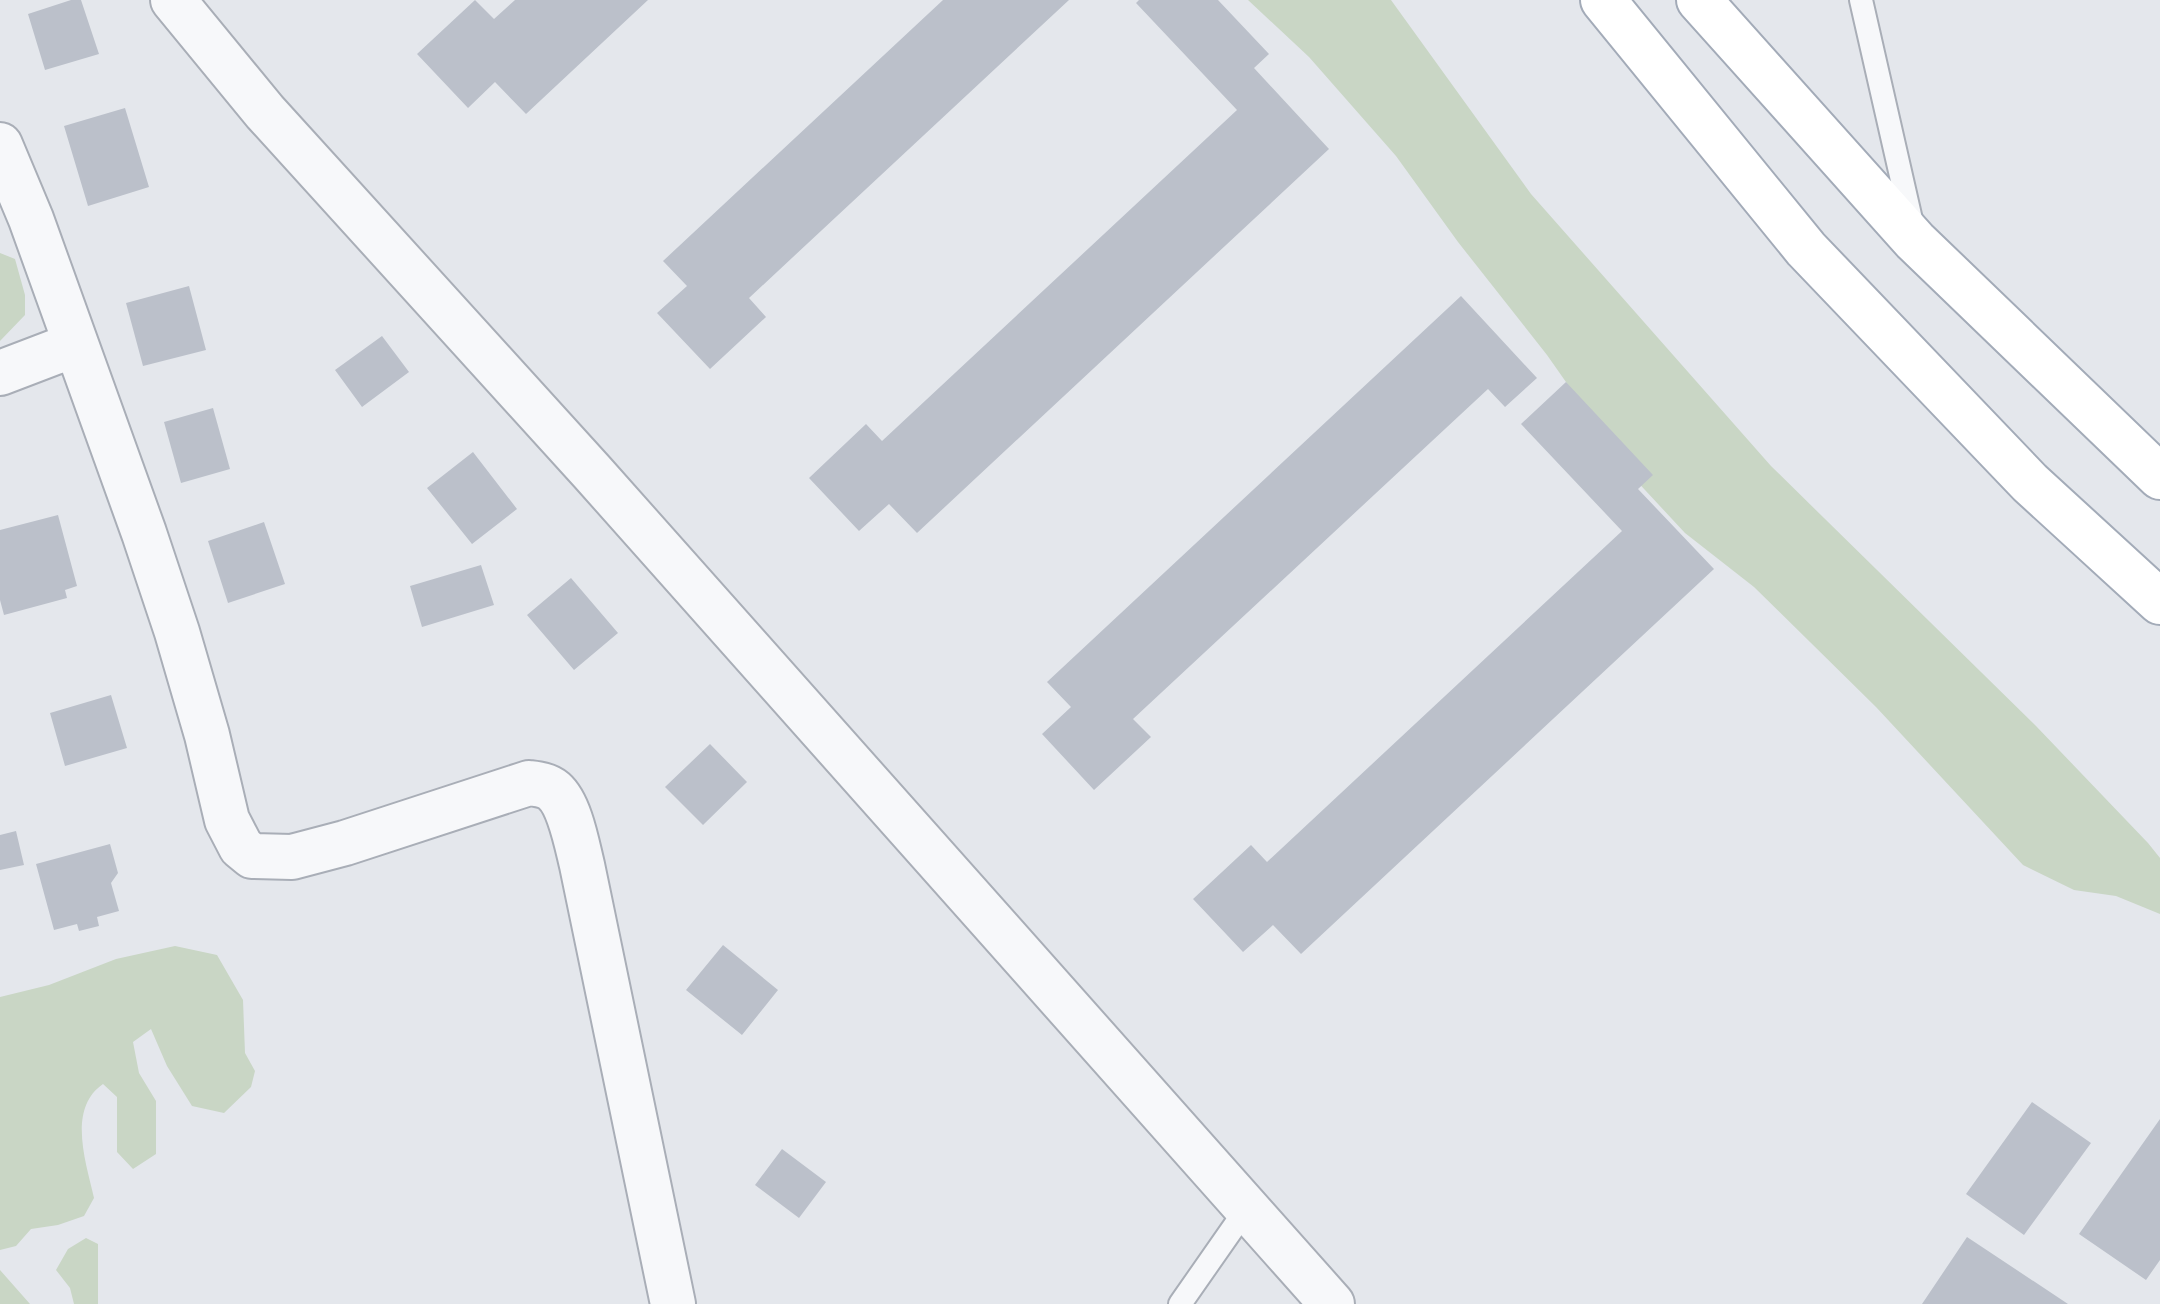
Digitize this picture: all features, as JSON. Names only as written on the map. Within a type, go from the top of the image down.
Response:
[{"type":"main road","points":[[1603,0],[1806,249],[2030,483],[2160,602]]},
{"type":"main road","points":[[1699,0],[1915,241],[2160,477]]},
{"type":"street","points":[[173,0],[265,112],[582,460],[1332,1304]]},
{"type":"street","points":[[0,145],[31,219],[177,632],[207,735],[227,820],[241,847],[252,856],[292,857],[345,843],[529,783],[554,791],[561,800],[582,865],[673,1304]]},
{"type":"street","points":[[0,373],[76,344]]},
{"type":"lane","points":[[1861,0],[1915,241]]},
{"type":"lane","points":[[1180,1304],[1247,1208]]},
{"type":"green space","points":[[1248,0],[1391,0],[1531,194],[1771,466],[2036,726],[2148,843],[2160,858],[2160,914],[2116,896],[2074,890],[2023,865],[1876,707],[1754,587],[1685,533],[1632,476],[1547,355],[1458,242],[1396,156],[1309,57]]},
{"type":"green space","points":[[0,253],[15,259],[25,295],[25,315],[0,341]]},
{"type":"green space","points":[[175,946],[217,955],[243,1000],[245,1053],[255,1071],[251,1087],[224,1113],[192,1106],[167,1066],[151,1029],[133,1042],[139,1073],[156,1101],[156,1154],[133,1169],[117,1152],[117,1097],[103,1084],[85,1107],[82,1122],[84,1153],[94,1198],[84,1216],[58,1225],[31,1229],[16,1246],[0,1250],[0,997],[49,985],[116,959]]},
{"type":"green space","points":[[86,1238],[98,1244],[98,1304],[74,1304],[70,1288],[56,1270],[68,1249]]},
{"type":"green space","points":[[0,1270],[30,1304],[0,1304]]},
{"type":"building","points":[[71,0],[81,0],[99,54],[45,70],[28,14]]},
{"type":"building","points":[[475,0],[494,19],[515,0],[648,0],[526,114],[495,82],[468,108],[417,54]]},
{"type":"building","points":[[943,0],[1069,0],[749,298],[766,317],[710,369],[657,313],[687,286],[663,261]]},
{"type":"building","points":[[1139,0],[1218,0],[1269,54],[1254,68],[1329,149],[917,533],[889,504],[859,531],[809,478],[866,424],[882,441],[1237,110],[1136,3]]},
{"type":"building","points":[[125,108],[149,187],[88,206],[64,126]]},
{"type":"building","points":[[189,286],[206,350],[143,366],[126,303]]},
{"type":"building","points":[[1461,296],[1537,378],[1505,407],[1488,389],[1133,719],[1151,737],[1094,790],[1042,734],[1071,707],[1047,682]]},
{"type":"building","points":[[382,336],[409,372],[362,407],[335,370]]},
{"type":"building","points":[[1566,382],[1653,475],[1638,489],[1714,569],[1301,954],[1273,925],[1243,952],[1193,899],[1251,845],[1267,862],[1622,531],[1521,424]]},
{"type":"building","points":[[213,408],[230,469],[181,483],[164,422]]},
{"type":"building","points":[[473,452],[517,509],[472,544],[427,488]]},
{"type":"building","points":[[58,515],[77,586],[65,590],[67,598],[4,615],[0,600],[0,530]]},
{"type":"building","points":[[264,522],[285,584],[228,603],[208,541]]},
{"type":"building","points":[[481,565],[494,605],[422,627],[410,586]]},
{"type":"building","points":[[571,578],[618,633],[574,670],[527,615]]},
{"type":"building","points":[[111,695],[127,748],[65,766],[50,713]]},
{"type":"building","points":[[710,744],[747,782],[703,825],[665,787]]},
{"type":"building","points":[[16,831],[24,865],[0,870],[0,835]]},
{"type":"building","points":[[110,844],[118,873],[111,883],[119,911],[97,917],[99,926],[79,931],[77,924],[54,930],[36,864]]},
{"type":"building","points":[[723,945],[778,990],[742,1035],[686,990]]},
{"type":"building","points":[[2032,1102],[2091,1143],[2024,1235],[1966,1194]]},
{"type":"building","points":[[2160,1119],[2160,1260],[2146,1280],[2079,1234]]},
{"type":"building","points":[[782,1149],[826,1182],[799,1218],[755,1185]]},
{"type":"building","points":[[1967,1237],[2068,1304],[1922,1304]]}]
